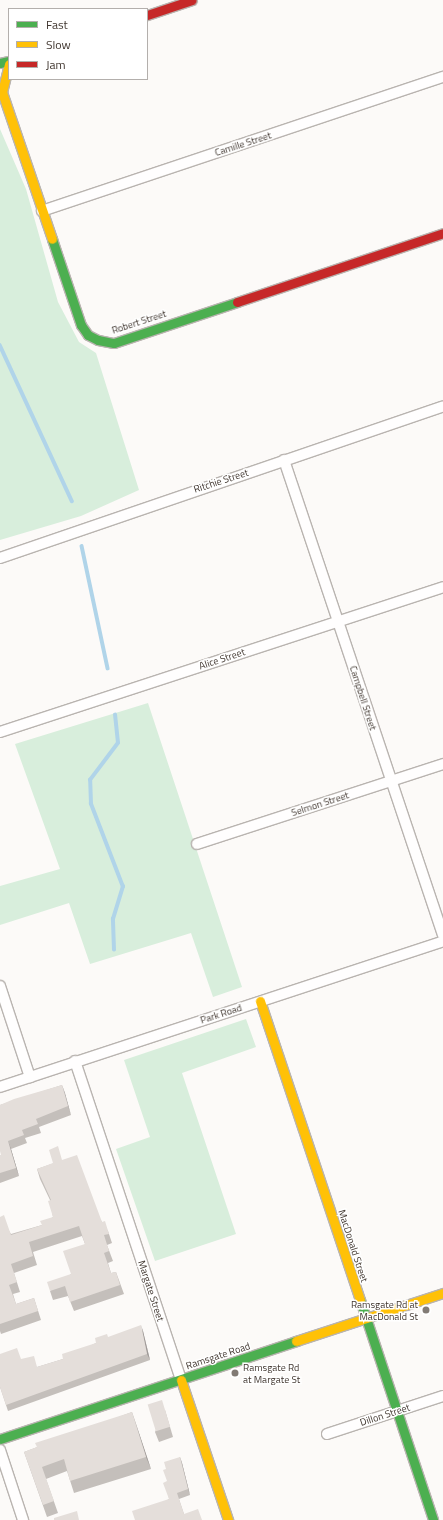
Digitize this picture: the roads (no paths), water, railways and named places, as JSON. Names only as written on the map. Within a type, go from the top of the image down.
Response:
[{"type":"street","points":[[148,15],[192,0]]},
{"type":"street","name":"Robert Street","points":[[8,67],[1,91],[81,325],[93,338],[108,343],[443,234]]},
{"type":"street","name":"Camille Street","points":[[42,211],[443,77]]},
{"type":"street","name":"Ritchie Street","points":[[0,558],[443,406]]},
{"type":"street","name":"Campbell Street","points":[[284,460],[443,935]]},
{"type":"street","name":"Alice Street","points":[[0,732],[443,587]]},
{"type":"street","name":"Selmon Street","points":[[197,844],[443,764]]},
{"type":"street","name":"Park Road","points":[[0,1087],[443,941]]},
{"type":"street","points":[[0,986],[30,1077]]},
{"type":"street","name":"MacDonald Street","points":[[260,1001],[433,1520]]},
{"type":"street","name":"Margate Street","points":[[75,1062],[228,1520]]},
{"type":"street","name":"Ramsgate Road","points":[[0,1439],[443,1293]]},
{"type":"street","name":"Dillon Street","points":[[327,1434],[443,1396]]},
{"type":"street","points":[[0,1450],[23,1520]]},
{"type":"waterway","points":[[0,345],[72,501]]},
{"type":"waterway","points":[[82,546],[108,668]]},
{"type":"waterway","points":[[114,950],[113,919],[123,887],[91,804],[90,780],[118,743],[115,715]]},
{"type":"place","name":"Ramsgate Rd at MacDonald St","points":[[426,1310]]},
{"type":"place","name":"Ramsgate Rd at Margate St","points":[[235,1373]]}]
